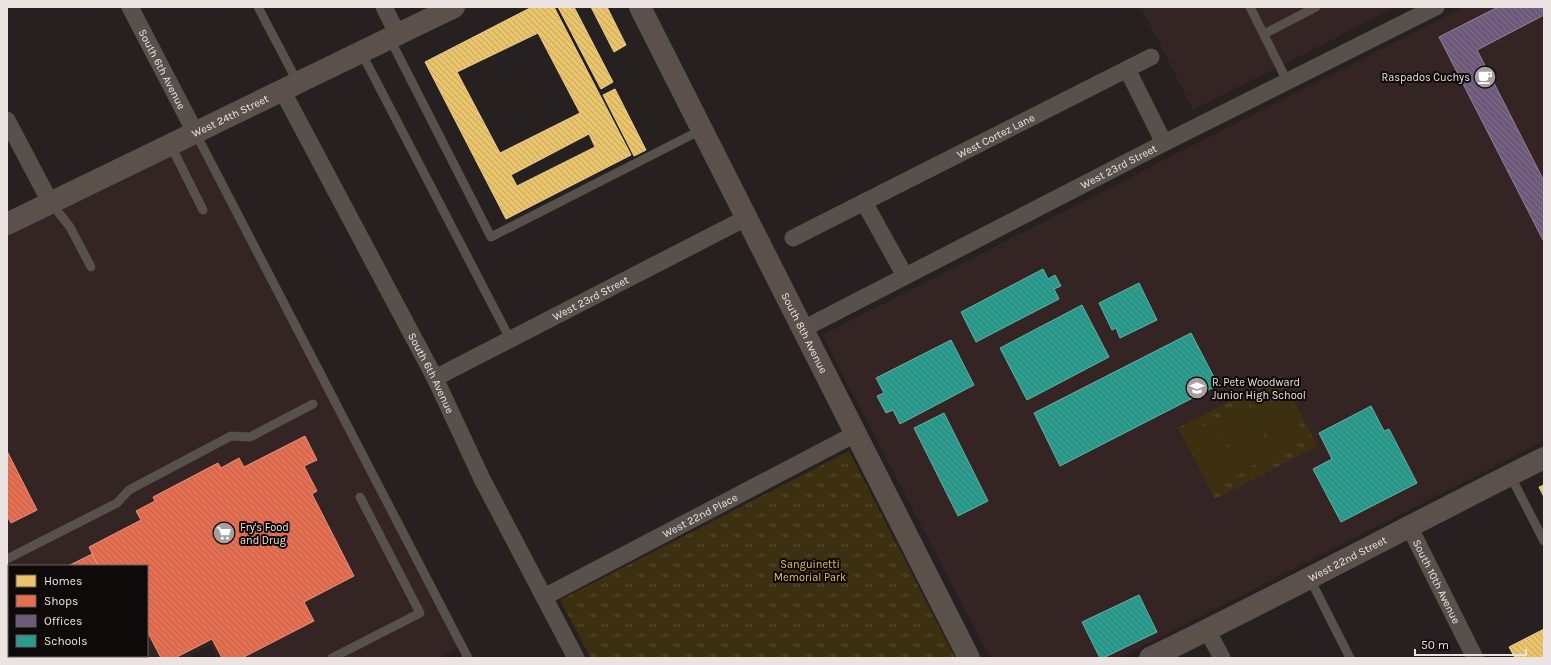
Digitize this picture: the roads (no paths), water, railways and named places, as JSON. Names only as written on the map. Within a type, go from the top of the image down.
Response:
[{"type":"street","name":"South 6th Avenue","points":[[130,7],[195,132]]},
{"type":"street","points":[[384,7],[394,37]]},
{"type":"street","name":"West 24th Street","points":[[7,224],[454,7]]},
{"type":"street","name":"South 8th Avenue","points":[[640,7],[969,658]]},
{"type":"street","name":"West 23rd Street","points":[[802,329],[1287,81],[1416,11],[1436,7]]},
{"type":"street","name":"West Cortez Lane","points":[[794,238],[1151,57]]},
{"type":"street","points":[[1127,69],[1164,143]]},
{"type":"street","name":"South 6th Avenue","points":[[290,86],[435,378],[482,480],[576,658]]},
{"type":"street","points":[[7,120],[50,202]]},
{"type":"street","points":[[864,202],[905,276]]},
{"type":"street","name":"West 23rd Street","points":[[435,378],[746,218]]},
{"type":"street","name":"West 22nd Place","points":[[544,597],[855,434]]},
{"type":"street","name":"West 22nd Street","points":[[1150,658],[1310,579],[1409,526],[1544,458]]},
{"type":"street","name":"South 10th Avenue","points":[[1409,526],[1475,658]]},
{"type":"street","points":[[1207,630],[1222,658]]},
{"type":"lane","points":[[258,7],[290,86]]},
{"type":"lane","points":[[1250,7],[1287,81]]},
{"type":"lane","points":[[1264,34],[1316,7]]},
{"type":"lane","points":[[394,37],[491,236],[701,130]]},
{"type":"lane","points":[[361,52],[510,339]]},
{"type":"lane","points":[[195,132],[468,658]]},
{"type":"lane","points":[[170,144],[203,210]]},
{"type":"lane","points":[[50,202],[70,227],[91,267]]},
{"type":"lane","points":[[7,559],[116,503],[129,490],[231,436],[250,437],[313,404]]},
{"type":"lane","points":[[1510,475],[1544,542]]},
{"type":"lane","points":[[332,658],[420,613],[360,497]]},
{"type":"lane","points":[[1310,579],[1350,658]]},
{"type":"place","name":"Raspados Cuchys","points":[[1485,77]]},
{"type":"place","name":"R. Pete Woodward Junior High School","points":[[1197,388]]},
{"type":"place","name":"Fry's Food and Drug","points":[[224,533]]},
{"type":"park label","name":"Sanguinetti Memorial Park","points":[[810,570]]}]
